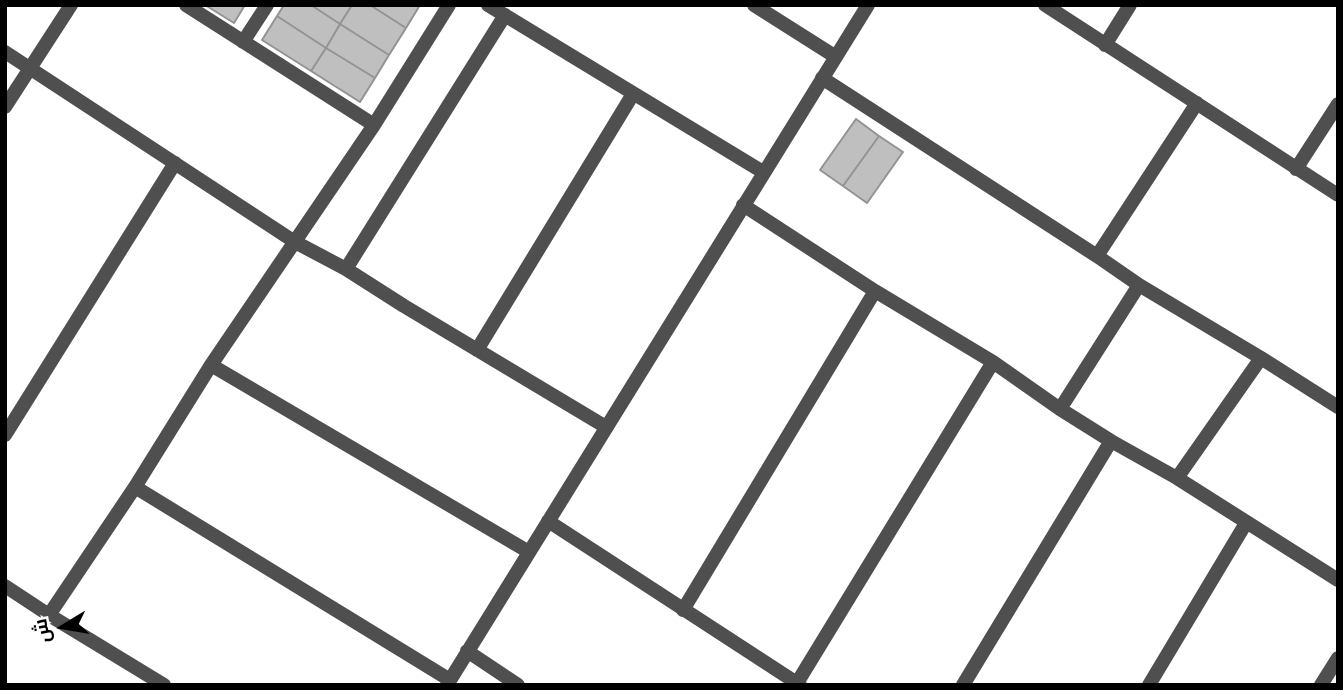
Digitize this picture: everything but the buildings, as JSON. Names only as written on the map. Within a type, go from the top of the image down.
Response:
[{"type":"street","points":[[5,107],[71,5]]},
{"type":"street","points":[[186,5],[374,125]]},
{"type":"street","points":[[243,42],[267,5]]},
{"type":"street","points":[[49,615],[135,487],[211,365],[374,125],[449,5]]},
{"type":"street","points":[[488,5],[763,173]]},
{"type":"street","points":[[754,5],[836,57]]},
{"type":"street","points":[[135,487],[449,682],[867,5]]},
{"type":"street","points":[[1045,5],[1338,195]]},
{"type":"street","points":[[1105,45],[1130,5]]},
{"type":"street","points":[[346,269],[505,15]]},
{"type":"street","points":[[5,52],[295,242],[346,269],[606,427]]},
{"type":"street","points":[[822,78],[1139,285],[1338,407]]},
{"type":"street","points":[[477,350],[633,94]]},
{"type":"street","points":[[1097,256],[1196,103]]},
{"type":"street","points":[[1296,169],[1338,104]]},
{"type":"street","points":[[5,435],[175,163]]},
{"type":"street","points":[[743,205],[874,290],[993,362],[1060,409],[1177,478],[1338,580]]},
{"type":"street","points":[[1060,409],[1139,285]]},
{"type":"street","points":[[683,610],[874,290]]},
{"type":"street","points":[[1177,478],[1261,358]]},
{"type":"street","points":[[548,521],[798,684],[993,362]]},
{"type":"street","points":[[211,365],[528,552]]},
{"type":"street","points":[[963,685],[1111,441]]},
{"type":"street","points":[[1149,685],[1246,523]]},
{"type":"street","points":[[5,586],[164,685]]},
{"type":"street","points":[[467,651],[519,685]]},
{"type":"street","points":[[1321,685],[1338,658]]}]
